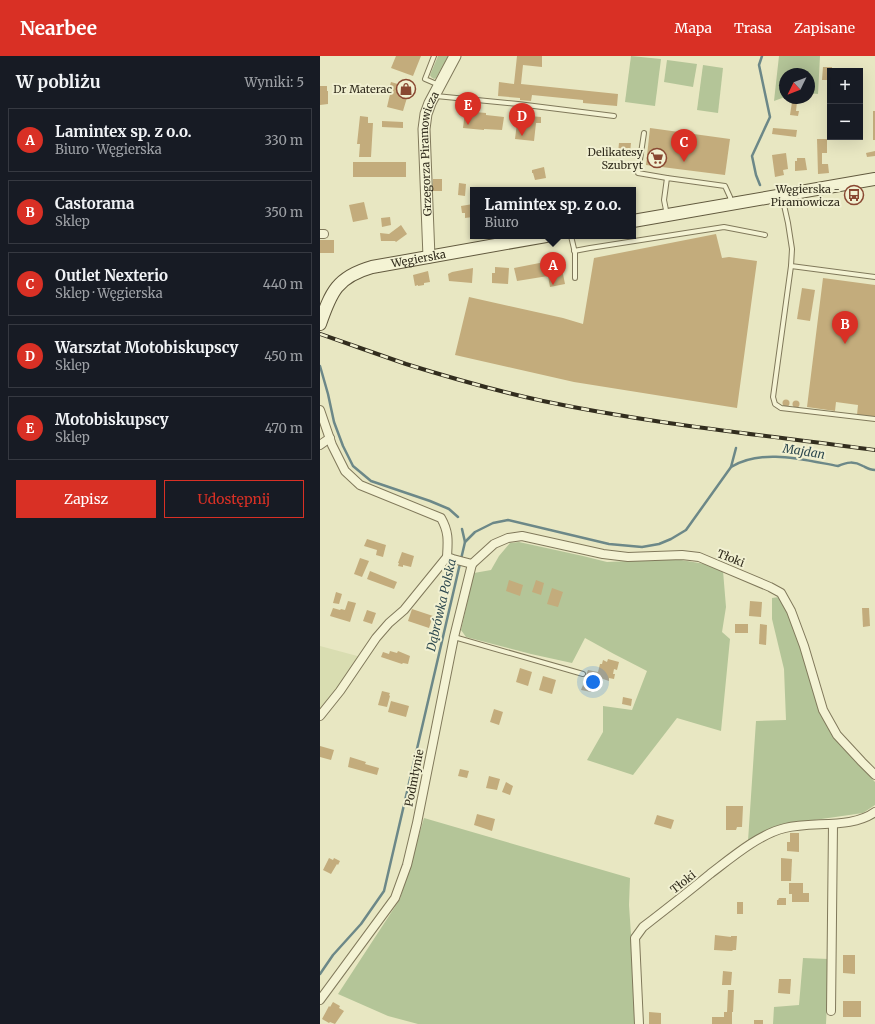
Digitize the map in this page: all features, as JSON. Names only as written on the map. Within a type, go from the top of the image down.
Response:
[{"type":"main road","points":[[636,220],[875,179]]},
{"type":"main road","name":"Węgierska","points":[[320,324],[331,295],[338,286],[359,271],[529,239]]},
{"type":"street","name":"Grzegorza Piramowicza","points":[[429,257],[424,129],[426,114],[433,96],[455,56]]},
{"type":"street","points":[[320,410],[330,438],[345,471],[360,485],[441,518],[446,528],[450,558],[404,610],[389,623],[376,638],[340,691],[320,716]]},
{"type":"street","points":[[320,445],[330,438]]},
{"type":"street","name":"Tłoki","points":[[469,563],[494,544],[508,538],[522,536],[603,554],[628,557],[682,555],[699,558],[770,587],[780,593],[791,611],[804,646],[824,710],[837,735],[875,775]]},
{"type":"street","points":[[450,558],[469,563]]},
{"type":"street","name":"Podmłynie","points":[[320,1000],[395,898],[407,865],[417,823],[469,563]]},
{"type":"street","name":"Tłoki","points":[[639,1024],[635,938],[643,927],[745,848],[767,835],[785,828],[848,822],[863,818],[875,812]]},
{"type":"street","points":[[831,1011],[833,824]]},
{"type":"lane","points":[[434,56],[425,79],[439,85]]},
{"type":"lane","points":[[433,96],[518,104],[614,116]]},
{"type":"lane","points":[[644,133],[638,173],[725,186],[730,197],[731,204]]},
{"type":"lane","points":[[667,178],[664,200],[668,215]]},
{"type":"lane","points":[[782,195],[792,249],[774,397],[775,404],[781,408],[875,419]]},
{"type":"lane","points":[[574,251],[724,227],[765,234]]},
{"type":"lane","points":[[572,239],[574,251],[575,278]]},
{"type":"lane","points":[[791,266],[875,277]]},
{"type":"lane","points":[[454,637],[583,674]]},
{"type":"green space","points":[[438,56],[448,56],[434,79],[430,75]]},
{"type":"green space","points":[[631,56],[661,59],[655,106],[625,102]]},
{"type":"green space","points":[[779,56],[820,56],[818,94],[815,94],[815,68],[779,68],[779,99],[774,101]]},
{"type":"green space","points":[[667,60],[697,64],[693,87],[664,82]]},
{"type":"green space","points":[[703,65],[723,68],[718,113],[697,110]]},
{"type":"green space","points":[[519,542],[607,562],[675,559],[705,564],[723,571],[726,607],[722,632],[730,639],[721,731],[677,718],[633,775],[587,760],[603,732],[603,706],[632,710],[647,671],[585,638],[572,663],[466,637],[461,630],[474,573],[491,570],[499,556],[510,543]]},
{"type":"green space","points":[[779,597],[797,633],[821,712],[843,747],[875,782],[875,805],[863,813],[780,825],[748,841],[756,721],[786,720],[784,669],[772,619],[772,598]]},
{"type":"green space","points":[[320,646],[361,657],[320,712]]},
{"type":"green space","points":[[424,818],[630,878],[629,905],[637,1024],[418,1024],[388,1016],[338,994],[400,899]]},
{"type":"green space","points":[[803,958],[829,959],[826,1024],[773,1024],[774,1007],[799,1005]]},
{"type":"building","points":[[396,56],[421,56],[413,76],[391,68]]},
{"type":"building","points":[[517,56],[542,56],[542,67],[523,65],[521,84],[618,94],[617,106],[583,103],[583,100],[532,95],[531,101],[520,100],[520,98],[498,96],[499,82],[514,84]]},
{"type":"building","points":[[823,67],[832,67],[827,68],[827,80],[822,80]]},
{"type":"building","points":[[391,82],[411,88],[403,111],[387,107],[391,90],[389,89]]},
{"type":"building","points":[[320,86],[327,86],[328,104],[320,105]]},
{"type":"building","points":[[792,104],[797,104],[796,111],[799,111],[798,116],[790,115]]},
{"type":"building","points":[[465,111],[486,113],[486,115],[504,117],[502,130],[463,128]]},
{"type":"building","points":[[873,111],[875,111],[875,140],[873,140]]},
{"type":"building","points":[[518,115],[541,117],[541,123],[536,123],[534,141],[515,139]]},
{"type":"building","points":[[360,116],[368,117],[368,123],[373,123],[371,157],[359,157],[360,144],[357,144]]},
{"type":"building","points":[[382,121],[403,122],[403,128],[382,127]]},
{"type":"building","points":[[650,128],[730,139],[725,175],[646,165]]},
{"type":"building","points":[[773,128],[797,130],[796,137],[772,134]]},
{"type":"building","points":[[817,139],[827,139],[827,153],[822,153],[822,164],[828,164],[829,173],[818,174]]},
{"type":"building","points":[[619,143],[631,143],[630,153],[618,153]]},
{"type":"building","points":[[875,151],[875,156],[867,157],[866,153]]},
{"type":"building","points":[[786,153],[788,169],[783,170],[784,175],[775,177],[772,155]]},
{"type":"building","points":[[797,158],[805,158],[807,170],[795,171],[795,161],[797,161]]},
{"type":"building","points":[[353,162],[406,162],[406,177],[353,177]]},
{"type":"building","points":[[544,167],[546,178],[535,180],[532,170]]},
{"type":"building","points":[[433,179],[442,179],[442,191],[433,191]]},
{"type":"building","points":[[459,183],[466,184],[465,196],[458,195]]},
{"type":"building","points":[[364,202],[368,219],[353,222],[349,205]]},
{"type":"building","points":[[470,204],[470,217],[465,218],[465,213],[462,213],[461,206]]},
{"type":"building","points":[[390,217],[391,225],[382,227],[381,218]]},
{"type":"building","points":[[401,225],[407,234],[396,242],[381,241],[380,233],[389,234]]},
{"type":"building","points":[[716,234],[722,258],[729,257],[757,261],[737,408],[574,382],[455,355],[469,297],[563,318],[583,324],[594,258]]},
{"type":"building","points":[[320,240],[334,240],[334,253],[320,253]]},
{"type":"building","points":[[560,259],[565,284],[550,287],[548,276],[517,281],[514,268]]},
{"type":"building","points":[[495,267],[509,268],[508,284],[492,283],[492,273],[495,273]]},
{"type":"building","points":[[473,268],[472,283],[449,281],[448,274]]},
{"type":"building","points":[[428,271],[430,282],[424,283],[424,285],[415,286],[413,275]]},
{"type":"building","points":[[823,278],[875,285],[875,418],[857,415],[858,405],[836,402],[835,411],[807,407]]},
{"type":"building","points":[[802,288],[815,290],[810,321],[797,319]]},
{"type":"building","points":[[786,400],[789,403],[786,406],[783,403]]},
{"type":"building","points":[[796,401],[799,404],[796,407],[793,404]]},
{"type":"building","points":[[367,539],[386,545],[383,557],[376,555],[377,550],[364,546]]},
{"type":"building","points":[[402,552],[414,556],[411,567],[403,565],[403,567],[398,566]]},
{"type":"building","points":[[360,558],[369,561],[362,577],[354,574]]},
{"type":"building","points":[[370,571],[397,582],[394,589],[367,579]]},
{"type":"building","points":[[509,580],[523,585],[520,596],[506,591]]},
{"type":"building","points":[[536,580],[544,583],[541,595],[532,592]]},
{"type":"building","points":[[552,588],[563,592],[558,607],[547,604]]},
{"type":"building","points":[[336,592],[342,594],[339,604],[333,603]]},
{"type":"building","points":[[348,601],[356,603],[350,622],[330,616],[333,608],[345,610]]},
{"type":"building","points":[[750,601],[762,602],[761,617],[749,616]]},
{"type":"building","points":[[862,608],[869,608],[870,626],[863,627]]},
{"type":"building","points":[[412,609],[433,616],[429,628],[408,621]]},
{"type":"building","points":[[367,610],[376,613],[372,624],[363,621]]},
{"type":"building","points":[[735,624],[748,624],[748,633],[735,633]]},
{"type":"building","points":[[760,624],[767,625],[766,645],[759,644]]},
{"type":"building","points":[[390,651],[397,653],[398,651],[410,656],[408,664],[402,664],[381,657],[383,652],[389,654]]},
{"type":"building","points":[[608,659],[619,662],[617,670],[614,669],[614,679],[609,678],[609,681],[597,677],[596,681],[585,677],[588,670],[598,672],[600,664],[602,664],[603,660],[607,662]]},
{"type":"building","points":[[520,668],[532,672],[528,686],[516,682]]},
{"type":"building","points":[[543,676],[556,680],[552,694],[539,690]]},
{"type":"building","points":[[587,680],[594,683],[591,692],[581,690],[583,685],[585,686]]},
{"type":"building","points":[[382,691],[390,693],[387,707],[378,705]]},
{"type":"building","points":[[623,697],[632,699],[631,706],[622,704]]},
{"type":"building","points":[[391,701],[409,706],[406,717],[388,712]]},
{"type":"building","points":[[494,709],[503,712],[499,725],[490,722]]},
{"type":"building","points":[[320,746],[334,750],[331,760],[320,757]]},
{"type":"building","points":[[350,757],[366,762],[365,764],[379,768],[377,775],[348,767]]},
{"type":"building","points":[[460,769],[469,771],[467,778],[458,776]]},
{"type":"building","points":[[489,776],[500,779],[497,790],[486,788]]},
{"type":"building","points":[[506,782],[513,786],[510,795],[502,792]]},
{"type":"building","points":[[726,806],[743,806],[742,827],[737,827],[736,830],[726,830]]},
{"type":"building","points":[[477,814],[495,819],[492,831],[474,825]]},
{"type":"building","points":[[657,815],[674,820],[671,829],[654,824]]},
{"type":"building","points":[[790,833],[799,833],[799,852],[787,851],[787,842],[790,842]]},
{"type":"building","points":[[329,858],[333,860],[334,858],[340,861],[331,874],[323,870]]},
{"type":"building","points":[[781,858],[792,859],[791,881],[781,881]]},
{"type":"building","points":[[789,883],[803,883],[803,893],[809,893],[809,902],[792,902],[792,894],[789,894]]},
{"type":"building","points":[[779,898],[786,898],[786,905],[777,905],[777,900]]},
{"type":"building","points":[[737,902],[743,902],[743,914],[737,914]]},
{"type":"building","points":[[715,935],[731,937],[737,936],[736,950],[714,950]]},
{"type":"building","points":[[843,955],[855,955],[855,974],[843,973]]},
{"type":"building","points":[[723,971],[732,972],[731,985],[722,985]]},
{"type":"building","points":[[779,979],[791,979],[790,994],[778,993]]},
{"type":"building","points":[[728,990],[734,990],[732,1024],[712,1024],[712,1017],[724,1017],[724,1012],[727,1012]]},
{"type":"building","points":[[843,1001],[861,1001],[861,1017],[843,1017]]},
{"type":"building","points":[[333,1002],[340,1006],[339,1008],[344,1011],[335,1024],[329,1023],[322,1019]]},
{"type":"building","points":[[649,1012],[661,1013],[661,1024],[649,1024]]},
{"type":"building","points":[[754,1020],[763,1020],[763,1024],[754,1024]]},
{"type":"waterway","name":"Dąbrówka Polska","points":[[760,185],[752,156],[770,117],[759,65],[762,56]]},
{"type":"waterway","points":[[320,366],[334,422],[343,446],[353,466],[371,481],[430,501],[449,509],[458,517]]},
{"type":"waterway","name":"Dąbrówka Polska","points":[[320,974],[333,955],[361,924],[384,891],[465,542],[475,532],[493,523],[508,520],[609,544],[642,547],[659,544],[686,530],[731,467],[736,448]]},
{"type":"waterway","name":"Majdan","points":[[731,467],[743,461],[756,458],[783,457],[838,466],[847,463],[854,463],[875,470]]},
{"type":"waterway","points":[[462,529],[465,542]]},
{"type":"railway","points":[[320,334],[406,364],[491,389],[543,401],[667,423],[875,450]]},
{"type":"place","name":"Dr Materac","points":[[406,89]]},
{"type":"place","name":"Motobiskupscy","points":[[468,125]]},
{"type":"place","name":"Warsztat Motobiskupscy","points":[[522,136]]},
{"type":"place","name":"Delikatesy Szubryt","points":[[657,158]]},
{"type":"place","name":"Outlet Nexterio","points":[[684,162]]},
{"type":"place","name":"Węgierska - Piramowicza","points":[[854,195]]},
{"type":"place","name":"Lamintex sp. z o.o.","points":[[553,285]]},
{"type":"place","name":"Castorama","points":[[845,344]]}]
